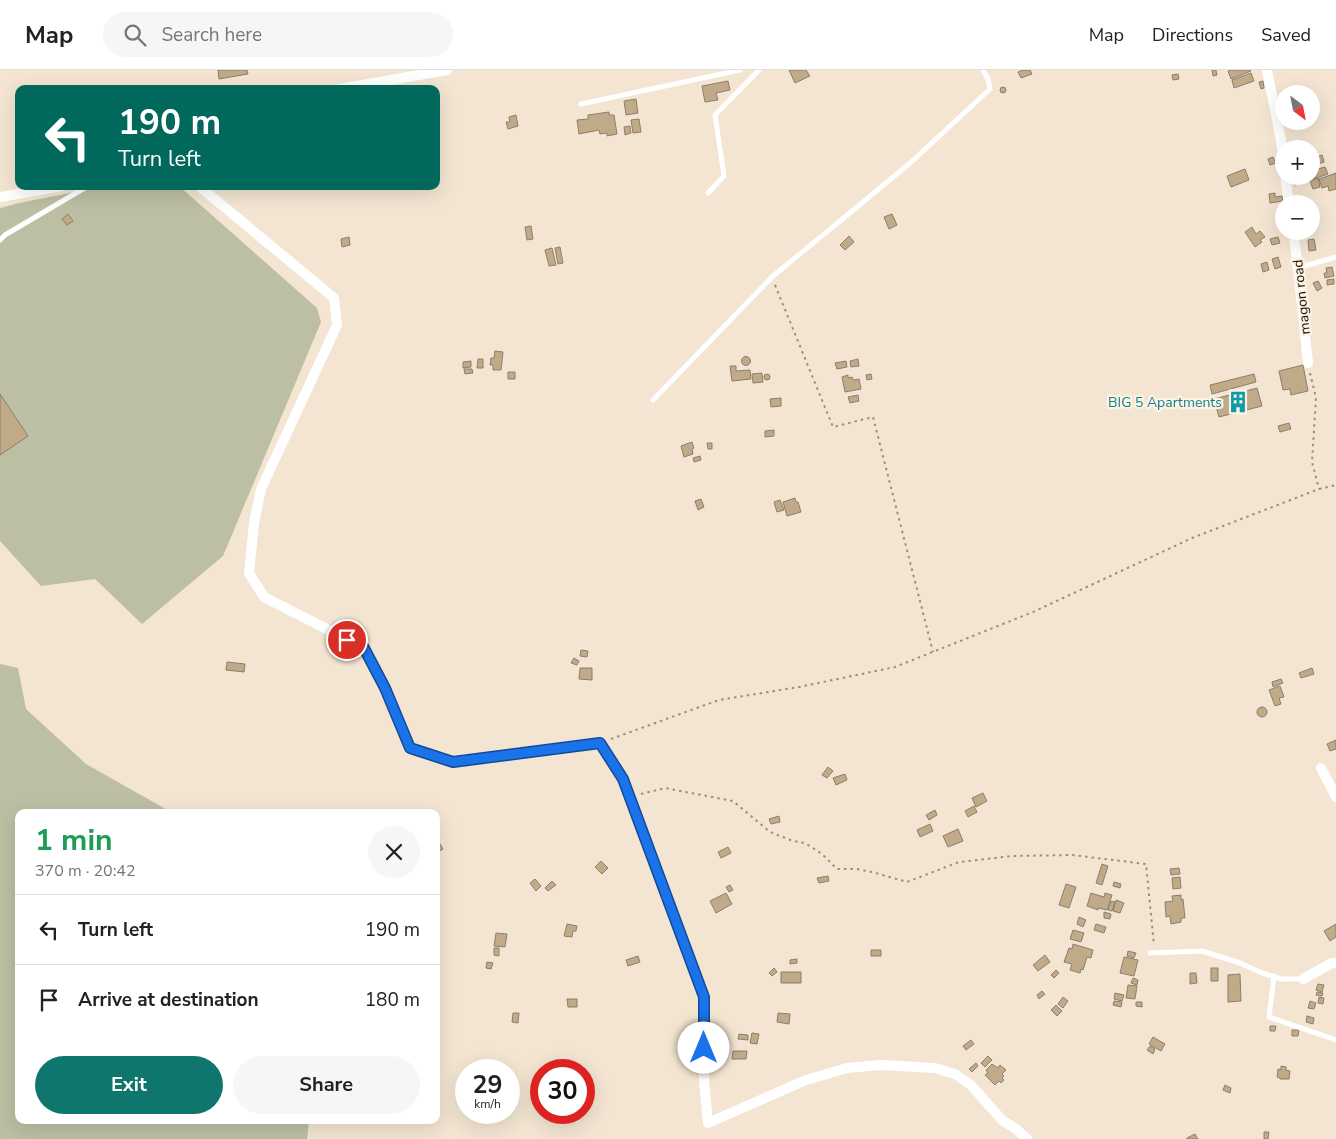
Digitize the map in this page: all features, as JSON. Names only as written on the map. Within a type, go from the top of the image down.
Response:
[{"type":"street","points":[[363,85],[447,70]]},
{"type":"street","points":[[1267,70],[1281,140]]},
{"type":"street","points":[[0,198],[41,190]]},
{"type":"street","points":[[204,190],[334,298],[337,325],[261,489],[254,523],[249,573],[264,598],[364,648],[385,688],[410,748],[453,762],[600,743],[623,779],[704,997],[704,1081],[708,1123],[806,1080],[847,1068],[880,1065],[935,1068],[955,1074],[970,1085],[1002,1120],[1027,1139]]},
{"type":"street","name":"magon road","points":[[1294,240],[1308,364]]},
{"type":"street","points":[[1321,768],[1336,796]]},
{"type":"street","points":[[1303,979],[1332,963],[1336,963]]},
{"type":"lane","points":[[581,104],[740,70]]},
{"type":"lane","points":[[708,194],[724,176],[715,115],[759,70]]},
{"type":"lane","points":[[653,400],[772,277],[909,164],[990,89],[988,79],[983,70]]},
{"type":"lane","points":[[0,240],[5,235],[81,190]]},
{"type":"lane","points":[[1298,268],[1336,257]]},
{"type":"lane","points":[[1152,953],[1202,951],[1282,979],[1303,979]]},
{"type":"lane","points":[[1274,976],[1268,1017],[1336,1040]]},
{"type":"path","points":[[772,277],[834,427],[873,417],[933,652]]},
{"type":"path","points":[[1308,364],[1316,398],[1312,462],[1319,489]]},
{"type":"path","points":[[600,743],[719,700],[799,687],[895,668],[1033,612],[1192,538],[1319,489],[1336,485]]},
{"type":"path","points":[[630,797],[665,788],[733,801],[770,832],[793,841],[805,843],[822,854],[837,869],[857,869],[907,882],[959,862],[1012,856],[1072,855],[1146,864],[1152,953]]},
{"type":"green space","points":[[85,190],[184,190],[317,308],[321,322],[223,556],[142,624],[95,579],[41,586],[0,541],[0,208]]},
{"type":"green space","points":[[0,664],[18,668],[26,709],[86,764],[166,809],[15,809],[15,1124],[309,1124],[307,1139],[0,1139]]},
{"type":"building","points":[[218,70],[247,70],[248,74],[219,79]]},
{"type":"building","points":[[789,70],[806,70],[810,76],[795,83]]},
{"type":"building","points":[[1030,70],[1032,74],[1021,78],[1018,72]]},
{"type":"building","points":[[1212,70],[1216,70],[1217,75],[1213,76]]},
{"type":"building","points":[[1228,71],[1251,71],[1231,79]]},
{"type":"building","points":[[1251,73],[1254,81],[1234,88],[1232,80]]},
{"type":"building","points":[[1178,74],[1179,79],[1173,80],[1172,75]]},
{"type":"building","points":[[728,81],[730,90],[716,93],[718,100],[705,102],[702,86]]},
{"type":"building","points":[[1263,81],[1264,88],[1261,89],[1259,82]]},
{"type":"building","points":[[1003,87],[1006,90],[1003,93],[1000,90]]},
{"type":"building","points":[[636,99],[638,113],[626,115],[624,101]]},
{"type":"building","points":[[609,112],[609,115],[614,115],[617,134],[607,136],[607,133],[600,134],[599,130],[579,134],[577,120],[588,119],[588,115]]},
{"type":"building","points":[[516,115],[518,126],[508,129],[506,122],[510,122],[509,117]]},
{"type":"building","points":[[639,119],[641,132],[633,133],[631,120]]},
{"type":"building","points":[[630,126],[631,133],[625,135],[624,127]]},
{"type":"building","points":[[1322,155],[1324,162],[1320,163],[1320,156]]},
{"type":"building","points":[[1273,157],[1275,163],[1270,165],[1268,159]]},
{"type":"building","points":[[1325,167],[1328,174],[1320,177],[1320,168]]},
{"type":"building","points":[[1245,169],[1249,180],[1231,187],[1227,176]]},
{"type":"building","points":[[1336,173],[1336,189],[1329,191],[1328,186],[1322,188],[1320,179]]},
{"type":"building","points":[[1312,185],[1320,185],[1320,187],[1313,189]]},
{"type":"building","points":[[1275,193],[1275,202],[1270,203],[1269,194]]},
{"type":"building","points":[[68,214],[73,221],[67,225],[62,219]]},
{"type":"building","points":[[892,214],[897,225],[889,229],[884,217]]},
{"type":"building","points":[[531,226],[533,239],[527,240],[525,227]]},
{"type":"building","points":[[1252,227],[1256,234],[1260,231],[1265,237],[1255,247],[1245,232]]},
{"type":"building","points":[[849,236],[854,242],[845,250],[840,245]]},
{"type":"building","points":[[349,237],[350,245],[342,247],[341,239]]},
{"type":"building","points":[[1275,238],[1275,240],[1279,240],[1280,243],[1272,245],[1270,239]]},
{"type":"building","points":[[1308,240],[1314,240],[1316,250],[1309,251]]},
{"type":"building","points":[[560,247],[563,263],[558,264],[555,248]]},
{"type":"building","points":[[552,248],[556,265],[549,266],[545,250]]},
{"type":"building","points":[[1278,257],[1281,267],[1275,269],[1272,259]]},
{"type":"building","points":[[1267,262],[1269,270],[1263,272],[1261,264]]},
{"type":"building","points":[[1332,267],[1334,276],[1325,278],[1326,268]]},
{"type":"building","points":[[1334,279],[1334,284],[1327,285],[1327,280]]},
{"type":"building","points":[[1318,281],[1322,288],[1317,291],[1313,283]]},
{"type":"building","points":[[495,351],[503,352],[501,370],[493,370],[493,365],[490,365]]},
{"type":"building","points":[[746,356],[751,361],[746,366],[741,361]]},
{"type":"building","points":[[478,359],[483,359],[483,368],[477,368]]},
{"type":"building","points":[[858,359],[859,366],[851,367],[850,361]]},
{"type":"building","points":[[471,361],[471,367],[463,368],[463,362]]},
{"type":"building","points":[[846,361],[847,367],[837,369],[835,363]]},
{"type":"building","points":[[1303,365],[1308,391],[1291,395],[1290,389],[1283,390],[1279,371]]},
{"type":"building","points":[[730,366],[736,366],[736,371],[750,370],[751,379],[732,381]]},
{"type":"building","points":[[464,369],[472,369],[473,373],[465,374]]},
{"type":"building","points":[[508,372],[515,372],[515,379],[508,379]]},
{"type":"building","points":[[762,373],[763,382],[753,383],[752,374]]},
{"type":"building","points":[[767,374],[770,377],[767,380],[764,377]]},
{"type":"building","points":[[871,374],[872,379],[867,380],[866,375]]},
{"type":"building","points":[[1254,374],[1256,382],[1212,394],[1210,385]]},
{"type":"building","points":[[848,375],[848,378],[852,377],[853,380],[859,379],[861,389],[845,392],[842,377]]},
{"type":"building","name":"BIG 5 Apartments","points":[[1257,388],[1262,406],[1219,417],[1214,399]]},
{"type":"building","points":[[0,394],[28,436],[0,455]]},
{"type":"building","points":[[858,395],[859,401],[850,403],[848,397]]},
{"type":"building","points":[[781,398],[781,406],[771,407],[770,399]]},
{"type":"building","points":[[1289,423],[1291,429],[1280,432],[1278,426]]},
{"type":"building","points":[[774,430],[774,436],[765,437],[765,431]]},
{"type":"building","points":[[692,442],[693,454],[684,457],[681,446]]},
{"type":"building","points":[[707,443],[712,443],[712,449],[708,449]]},
{"type":"building","points":[[700,456],[701,460],[694,462],[693,458]]},
{"type":"building","points":[[795,498],[801,512],[787,516],[783,502]]},
{"type":"building","points":[[701,499],[704,507],[698,510],[695,501]]},
{"type":"building","points":[[780,500],[784,510],[777,512],[774,502]]},
{"type":"building","points":[[581,650],[588,651],[587,657],[580,656]]},
{"type":"building","points":[[574,658],[579,661],[577,665],[571,663]]},
{"type":"building","points":[[227,662],[245,664],[244,672],[226,670]]},
{"type":"building","points":[[580,668],[592,668],[592,680],[579,679]]},
{"type":"building","points":[[1312,668],[1314,674],[1301,678],[1299,673]]},
{"type":"building","points":[[1281,679],[1283,683],[1273,687],[1272,682]]},
{"type":"building","points":[[1280,686],[1284,697],[1279,698],[1281,704],[1275,706],[1269,690]]},
{"type":"building","points":[[1262,707],[1267,712],[1262,717],[1257,712]]},
{"type":"building","points":[[1336,740],[1336,749],[1330,751],[1327,744]]},
{"type":"building","points":[[828,767],[833,771],[827,778],[822,775]]},
{"type":"building","points":[[845,774],[847,780],[836,785],[833,778]]},
{"type":"building","points":[[983,793],[987,801],[976,807],[972,798]]},
{"type":"building","points":[[974,806],[977,812],[968,817],[965,811]]},
{"type":"building","points":[[935,810],[937,815],[929,820],[926,815]]},
{"type":"building","points":[[779,816],[780,822],[771,824],[769,819]]},
{"type":"building","points":[[930,824],[933,831],[920,837],[917,830]]},
{"type":"building","points":[[958,829],[963,841],[948,847],[943,836]]},
{"type":"building","points":[[728,847],[731,853],[721,858],[718,852]]},
{"type":"building","points":[[601,861],[608,868],[602,874],[595,867]]},
{"type":"building","points":[[1102,864],[1108,866],[1102,885],[1096,883]]},
{"type":"building","points":[[1179,868],[1180,874],[1171,875],[1170,869]]},
{"type":"building","points":[[828,876],[829,881],[819,883],[817,878]]},
{"type":"building","points":[[1180,877],[1181,888],[1173,889],[1172,878]]},
{"type":"building","points":[[535,879],[541,886],[536,891],[530,883]]},
{"type":"building","points":[[552,881],[556,885],[548,891],[545,888]]},
{"type":"building","points":[[1114,882],[1121,884],[1120,888],[1113,886]]},
{"type":"building","points":[[1066,884],[1076,887],[1069,908],[1059,905]]},
{"type":"building","points":[[730,885],[733,890],[729,892],[726,887]]},
{"type":"building","points":[[726,893],[732,904],[716,913],[710,901]]},
{"type":"building","points":[[1091,893],[1104,897],[1105,893],[1112,895],[1107,910],[1098,908],[1098,910],[1087,906]]},
{"type":"building","points":[[1181,895],[1185,918],[1181,918],[1181,922],[1171,924],[1170,916],[1166,917],[1165,902],[1173,901],[1172,896]]},
{"type":"building","points":[[1116,900],[1124,903],[1120,913],[1113,911]]},
{"type":"building","points":[[1111,901],[1115,902],[1112,911],[1108,910]]},
{"type":"building","points":[[1104,912],[1111,914],[1110,919],[1104,918]]},
{"type":"building","points":[[1079,917],[1086,920],[1083,927],[1077,924]]},
{"type":"building","points":[[567,924],[577,926],[576,931],[573,931],[572,937],[564,936]]},
{"type":"building","points":[[1096,924],[1106,927],[1104,933],[1094,930]]},
{"type":"building","points":[[1336,924],[1336,937],[1330,941],[1324,931]]},
{"type":"building","points":[[1073,930],[1084,933],[1081,942],[1070,939]]},
{"type":"building","points":[[496,933],[507,934],[505,947],[494,946]]},
{"type":"building","points":[[1073,944],[1093,950],[1091,958],[1087,957],[1083,970],[1081,969],[1080,973],[1070,970],[1072,964],[1064,962],[1069,948],[1072,949]]},
{"type":"building","points":[[494,948],[499,948],[499,956],[494,955]]},
{"type":"building","points":[[871,950],[881,950],[881,956],[871,956]]},
{"type":"building","points":[[1128,951],[1136,953],[1134,958],[1127,956]]},
{"type":"building","points":[[1045,955],[1050,962],[1038,971],[1033,965]]},
{"type":"building","points":[[638,956],[640,962],[628,966],[626,960]]},
{"type":"building","points":[[1124,957],[1138,960],[1134,976],[1120,973]]},
{"type":"building","points":[[797,959],[797,963],[790,964],[790,960]]},
{"type":"building","points":[[487,962],[493,963],[491,969],[486,968]]},
{"type":"building","points":[[774,968],[777,972],[772,976],[769,973]]},
{"type":"building","points":[[1211,968],[1218,968],[1218,981],[1211,981]]},
{"type":"building","points":[[1056,970],[1059,973],[1054,978],[1051,975]]},
{"type":"building","points":[[781,972],[801,972],[801,983],[781,983]]},
{"type":"building","points":[[1190,973],[1196,973],[1197,983],[1190,984]]},
{"type":"building","points":[[1240,974],[1241,1001],[1228,1002],[1228,975]]},
{"type":"building","points":[[1133,978],[1138,980],[1137,985],[1131,983]]},
{"type":"building","points":[[1318,984],[1324,985],[1322,992],[1316,990]]},
{"type":"building","points":[[1128,985],[1137,986],[1135,999],[1126,998]]},
{"type":"building","points":[[1042,991],[1045,994],[1039,999],[1037,995]]},
{"type":"building","points":[[1317,992],[1323,993],[1322,996],[1316,995]]},
{"type":"building","points":[[1115,993],[1124,995],[1122,1001],[1114,999]]},
{"type":"building","points":[[1063,997],[1068,1001],[1063,1008],[1058,1004]]},
{"type":"building","points":[[1319,997],[1324,998],[1323,1004],[1318,1003]]},
{"type":"building","points":[[567,999],[577,999],[577,1007],[568,1007]]},
{"type":"building","points":[[1114,1001],[1122,1002],[1121,1007],[1113,1005]]},
{"type":"building","points":[[1310,1001],[1316,1003],[1314,1009],[1308,1008]]},
{"type":"building","points":[[1136,1002],[1142,1002],[1142,1007],[1136,1006]]},
{"type":"building","points":[[1056,1005],[1062,1011],[1057,1016],[1051,1010]]},
{"type":"building","points":[[513,1013],[519,1013],[518,1023],[512,1022]]},
{"type":"building","points":[[778,1013],[790,1014],[789,1024],[777,1022]]},
{"type":"building","points":[[1307,1016],[1314,1018],[1313,1024],[1306,1022]]},
{"type":"building","points":[[1270,1026],[1276,1026],[1275,1031],[1270,1031]]},
{"type":"building","points":[[1292,1030],[1299,1030],[1298,1036],[1292,1036]]},
{"type":"building","points":[[752,1033],[759,1034],[757,1044],[750,1043]]},
{"type":"building","points":[[739,1034],[748,1035],[748,1040],[738,1039]]},
{"type":"building","points":[[1153,1037],[1165,1044],[1161,1051],[1149,1044]]},
{"type":"building","points":[[971,1040],[974,1044],[966,1050],[963,1046]]},
{"type":"building","points":[[1150,1046],[1155,1049],[1153,1054],[1147,1050]]},
{"type":"building","points":[[733,1051],[747,1051],[746,1059],[732,1059]]},
{"type":"building","points":[[988,1056],[992,1060],[985,1067],[981,1063]]},
{"type":"building","points":[[976,1063],[978,1066],[972,1072],[969,1069]]},
{"type":"building","points":[[992,1064],[998,1068],[1000,1065],[1006,1070],[1002,1074],[1004,1080],[1001,1083],[999,1081],[995,1085],[985,1075],[988,1073],[986,1070]]},
{"type":"building","points":[[1281,1066],[1286,1067],[1286,1070],[1290,1071],[1289,1079],[1277,1077],[1278,1069],[1281,1070]]},
{"type":"building","points":[[1225,1085],[1231,1088],[1230,1093],[1223,1090]]},
{"type":"building","points":[[1264,1132],[1269,1132],[1268,1139],[1264,1139]]},
{"type":"building","points":[[1195,1134],[1198,1139],[1187,1139],[1187,1138]]},
{"type":"place","name":"BIG 5 Apartments","points":[[1238,402]]},
{"type":"route","points":[[347,640],[364,648],[385,688],[410,748],[453,762],[600,743],[623,779],[704,997],[704,1048]]}]
